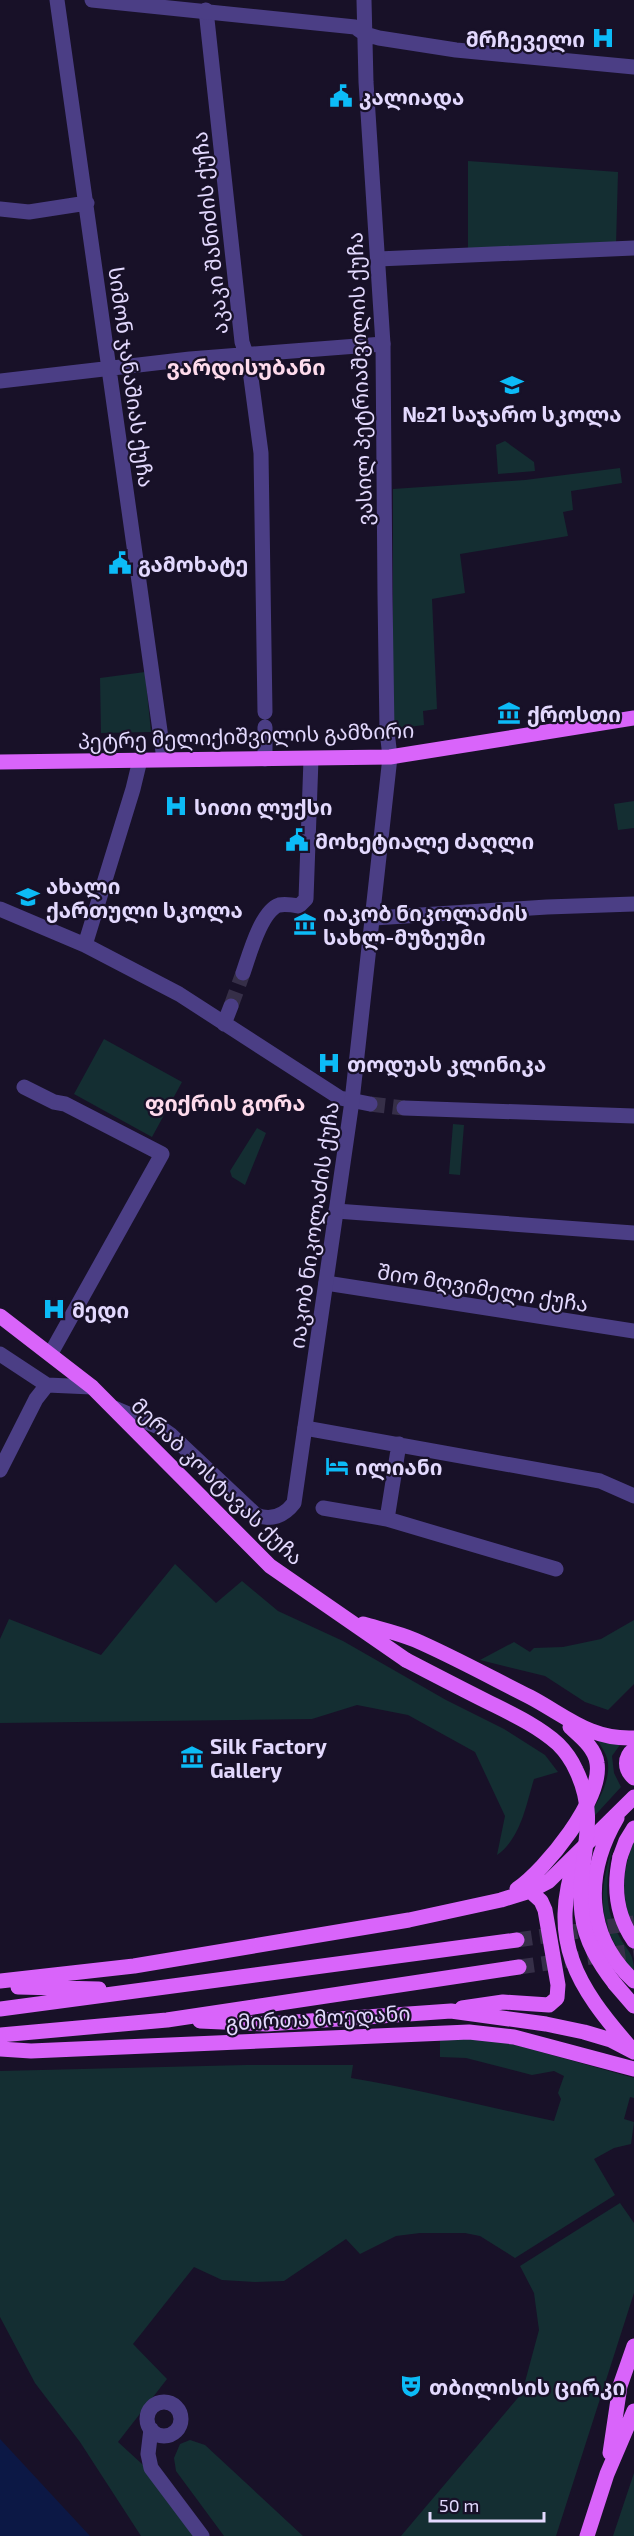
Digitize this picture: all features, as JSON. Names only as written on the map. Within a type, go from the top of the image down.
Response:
[{"type":"main road","name":"პეტრე მელიქიშვილის გამზირი","points":[[0,762],[390,757],[634,718]]},
{"type":"main road","name":"მერაბ კოსტავას ქუჩა","points":[[0,1316],[51,1353],[92,1387],[270,1566],[406,1660],[525,1720],[558,1744],[567,1754],[580,1779],[589,1808],[580,1897],[584,1925],[594,1951],[615,1984],[634,2006]]},
{"type":"main road","name":"მერაბ კოსტავას ქუჩა","points":[[349,1619],[414,1640],[532,1698],[560,1716]]},
{"type":"main road","points":[[560,1716],[595,1734],[634,1738]]},
{"type":"main road","points":[[501,1900],[532,1879],[549,1861],[594,1792],[598,1776],[597,1762],[590,1747],[560,1716]]},
{"type":"main road","points":[[634,1749],[627,1756],[626,1763],[634,1778]]},
{"type":"main road","points":[[630,1800],[600,1855],[594,1877],[594,1899],[601,1933],[613,1958],[634,1981]]},
{"type":"main road","name":"გმირთა მოედანი","points":[[134,1966],[409,1920],[501,1900],[530,1891],[549,1881],[630,1800]]},
{"type":"main road","points":[[634,1828],[620,1857],[616,1883],[617,1900],[623,1922],[634,1941]]},
{"type":"main road","name":"გმირთა მოედანი","points":[[577,1855],[566,1895],[566,1926],[573,1963],[591,2001],[634,2052]]},
{"type":"main road","points":[[451,2011],[503,2002],[549,2005],[557,1998],[558,1985],[545,1910],[541,1901],[530,1891]]},
{"type":"main road","name":"გმირთა მოედანი","points":[[153,1990],[517,1940]]},
{"type":"main road","points":[[0,1981],[134,1966]]},
{"type":"main road","points":[[0,2001],[134,1966]]},
{"type":"main road","name":"გმირთა მოედანი","points":[[0,2036],[167,2020],[519,1967]]},
{"type":"main road","points":[[0,1987],[153,1990]]},
{"type":"main road","points":[[0,2009],[153,1990]]},
{"type":"main road","name":"გმირთა მოედანი","points":[[167,2020],[267,2024],[451,2011],[546,2024],[584,2032],[611,2040],[634,2052]]},
{"type":"main road","name":"გმირთა მოედანი","points":[[0,2049],[32,2051],[293,2041],[444,2031],[514,2037],[634,2069]]},
{"type":"main road","points":[[607,2474],[620,2386],[634,2346]]},
{"type":"main road","points":[[587,2536],[607,2474],[634,2411]]},
{"type":"street","name":"სიმონ ჯანაშიას ქუჩა","points":[[57,0],[164,759]]},
{"type":"street","points":[[92,0],[205,5],[356,27],[365,34],[456,50],[634,67]]},
{"type":"street","name":"ვასილ პეტრიაშვილის ქუჩა","points":[[364,0],[382,345],[384,595],[387,731],[390,757]]},
{"type":"street","name":"აკაკი შანიძის ქუჩა","points":[[205,5],[242,342],[247,354],[261,453],[265,759]]},
{"type":"street","points":[[0,209],[29,212],[87,203]]},
{"type":"street","points":[[378,259],[634,248]]},
{"type":"street","points":[[0,381],[108,367],[247,354],[382,345]]},
{"type":"street","name":"იაკობ ნიკოლაძის ქუჩა","points":[[114,1408],[161,1428],[171,1435],[246,1508],[259,1517],[269,1518],[284,1513],[294,1503],[352,1101],[390,757]]},
{"type":"street","points":[[243,974],[262,924],[270,911],[280,905],[299,906],[306,900],[311,759]]},
{"type":"street","points":[[85,945],[140,760]]},
{"type":"street","points":[[374,918],[634,904]]},
{"type":"street","points":[[0,909],[85,945],[179,994],[339,1098],[370,1104]]},
{"type":"street","points":[[224,1024],[231,1006]]},
{"type":"street","points":[[24,1087],[54,1102],[65,1104],[162,1154],[51,1353]]},
{"type":"street","points":[[404,1107],[634,1116]]},
{"type":"street","points":[[336,1211],[634,1233]]},
{"type":"street","name":"შიო მღვიმელი ქუჩა","points":[[326,1283],[634,1331]]},
{"type":"street","points":[[0,1354],[47,1385],[92,1387]]},
{"type":"street","points":[[0,1470],[36,1399],[47,1385]]},
{"type":"street","points":[[305,1428],[600,1481],[634,1496]]},
{"type":"street","points":[[153,1448],[157,1437],[171,1435]]},
{"type":"street","points":[[387,1519],[399,1444]]},
{"type":"street","points":[[322,1508],[387,1519],[556,1569]]},
{"type":"street","points":[[151,2429],[148,2442],[151,2468],[202,2536]]},
{"type":"green space","points":[[468,161],[618,172],[616,245],[468,248]]},
{"type":"green space","points":[[505,441],[534,462],[535,471],[498,474],[496,445]]},
{"type":"green space","points":[[620,468],[622,483],[571,491],[573,510],[563,512],[568,536],[460,554],[465,593],[432,599],[437,709],[423,711],[424,725],[393,729],[393,489],[525,480]]},
{"type":"green space","points":[[145,672],[151,732],[101,733],[100,678]]},
{"type":"green space","points":[[634,801],[634,828],[618,830],[614,804]]},
{"type":"green space","points":[[104,1039],[182,1082],[152,1137],[74,1094]]},
{"type":"green space","points":[[453,1124],[464,1125],[460,1175],[449,1174]]},
{"type":"green space","points":[[257,1128],[266,1133],[245,1185],[232,1177],[230,1171]]},
{"type":"green space","points":[[175,1564],[216,1603],[242,1581],[278,1611],[343,1641],[446,1700],[504,1729],[545,1755],[558,1772],[534,1779],[517,1830],[512,1840],[497,1855],[505,1816],[475,1752],[408,1715],[357,1705],[312,1719],[0,1723],[0,1639],[9,1619],[101,1655]]},
{"type":"green space","points":[[634,1620],[634,1684],[608,1710],[585,1702],[545,1676],[480,1660],[514,1642],[530,1652],[534,1648],[563,1647],[601,1639]]},
{"type":"green space","points":[[598,1741],[622,1742],[612,1756],[614,1773],[621,1787],[566,1847],[595,1805],[606,1781],[607,1758]]},
{"type":"green space","points":[[634,1841],[634,1928],[626,1906],[624,1884],[627,1863]]},
{"type":"green space","points":[[613,1845],[609,1868],[608,1902],[613,1923],[631,1956],[634,1973],[614,1942],[607,1927],[604,1912],[604,1881]]},
{"type":"green space","points":[[471,2037],[502,2041],[634,2078],[634,2098],[630,2097],[624,2119],[634,2122],[631,2144],[614,2148],[594,2159],[615,2195],[515,2258],[480,2236],[465,2233],[420,2233],[396,2236],[360,2254],[346,2239],[284,2281],[222,2280],[194,2267],[133,2344],[167,2379],[118,2442],[177,2496],[196,2536],[141,2536],[80,2442],[35,2383],[0,2317],[0,2071],[246,2065],[353,2065],[351,2078],[554,2121],[561,2099],[558,2093],[564,2076],[554,2071],[532,2075],[466,2058],[440,2057],[440,2039]]},
{"type":"green space","points":[[620,2203],[634,2223],[634,2293],[556,2536],[401,2536],[522,2393],[539,2330],[534,2293],[520,2266]]},
{"type":"green space","points":[[190,2440],[205,2445],[303,2536],[224,2536],[176,2471],[174,2458],[180,2444]]},
{"type":"green space","points":[[634,2473],[634,2536],[613,2536]]},
{"type":"water","points":[[0,2439],[90,2536],[0,2536]]},
{"type":"tunnel","points":[[231,1006],[243,973]]},
{"type":"tunnel","points":[[370,1104],[404,1108]]},
{"type":"tunnel","points":[[517,1940],[634,1923]]},
{"type":"tunnel","points":[[519,1967],[634,1951]]},
{"type":"place","name":"მრჩეველი","points":[[603,38]]},
{"type":"place","name":"კალიადა","points":[[341,96]]},
{"type":"place","name":"№21 საჯარო სკოლა","points":[[512,385]]},
{"type":"place","name":"გამოხატე","points":[[120,563]]},
{"type":"place","name":"ქროსთი","points":[[509,713]]},
{"type":"place","name":"სითი ლუქსი","points":[[176,806]]},
{"type":"place","name":"მოხეტიალე ძაღლი","points":[[297,840]]},
{"type":"place","name":"ახალი ქართული სკოლა","points":[[28,897]]},
{"type":"place","name":"იაკობ ნიკოლაძის სახლ-მუზეუმი","points":[[305,924]]},
{"type":"place","name":"თოდუას კლინიკა","points":[[329,1063]]},
{"type":"place","name":"მედი","points":[[54,1309]]},
{"type":"place","name":"ილიანი","points":[[337,1466]]},
{"type":"place","name":"Silk Factory Gallery","points":[[192,1757]]},
{"type":"place","name":"თბილისის ცირკი","points":[[411,2386]]},
{"type":"district","name":"ვარდისუბანი","points":[[246,366]]},
{"type":"district","name":"ფიქრის გორა","points":[[225,1102]]}]
